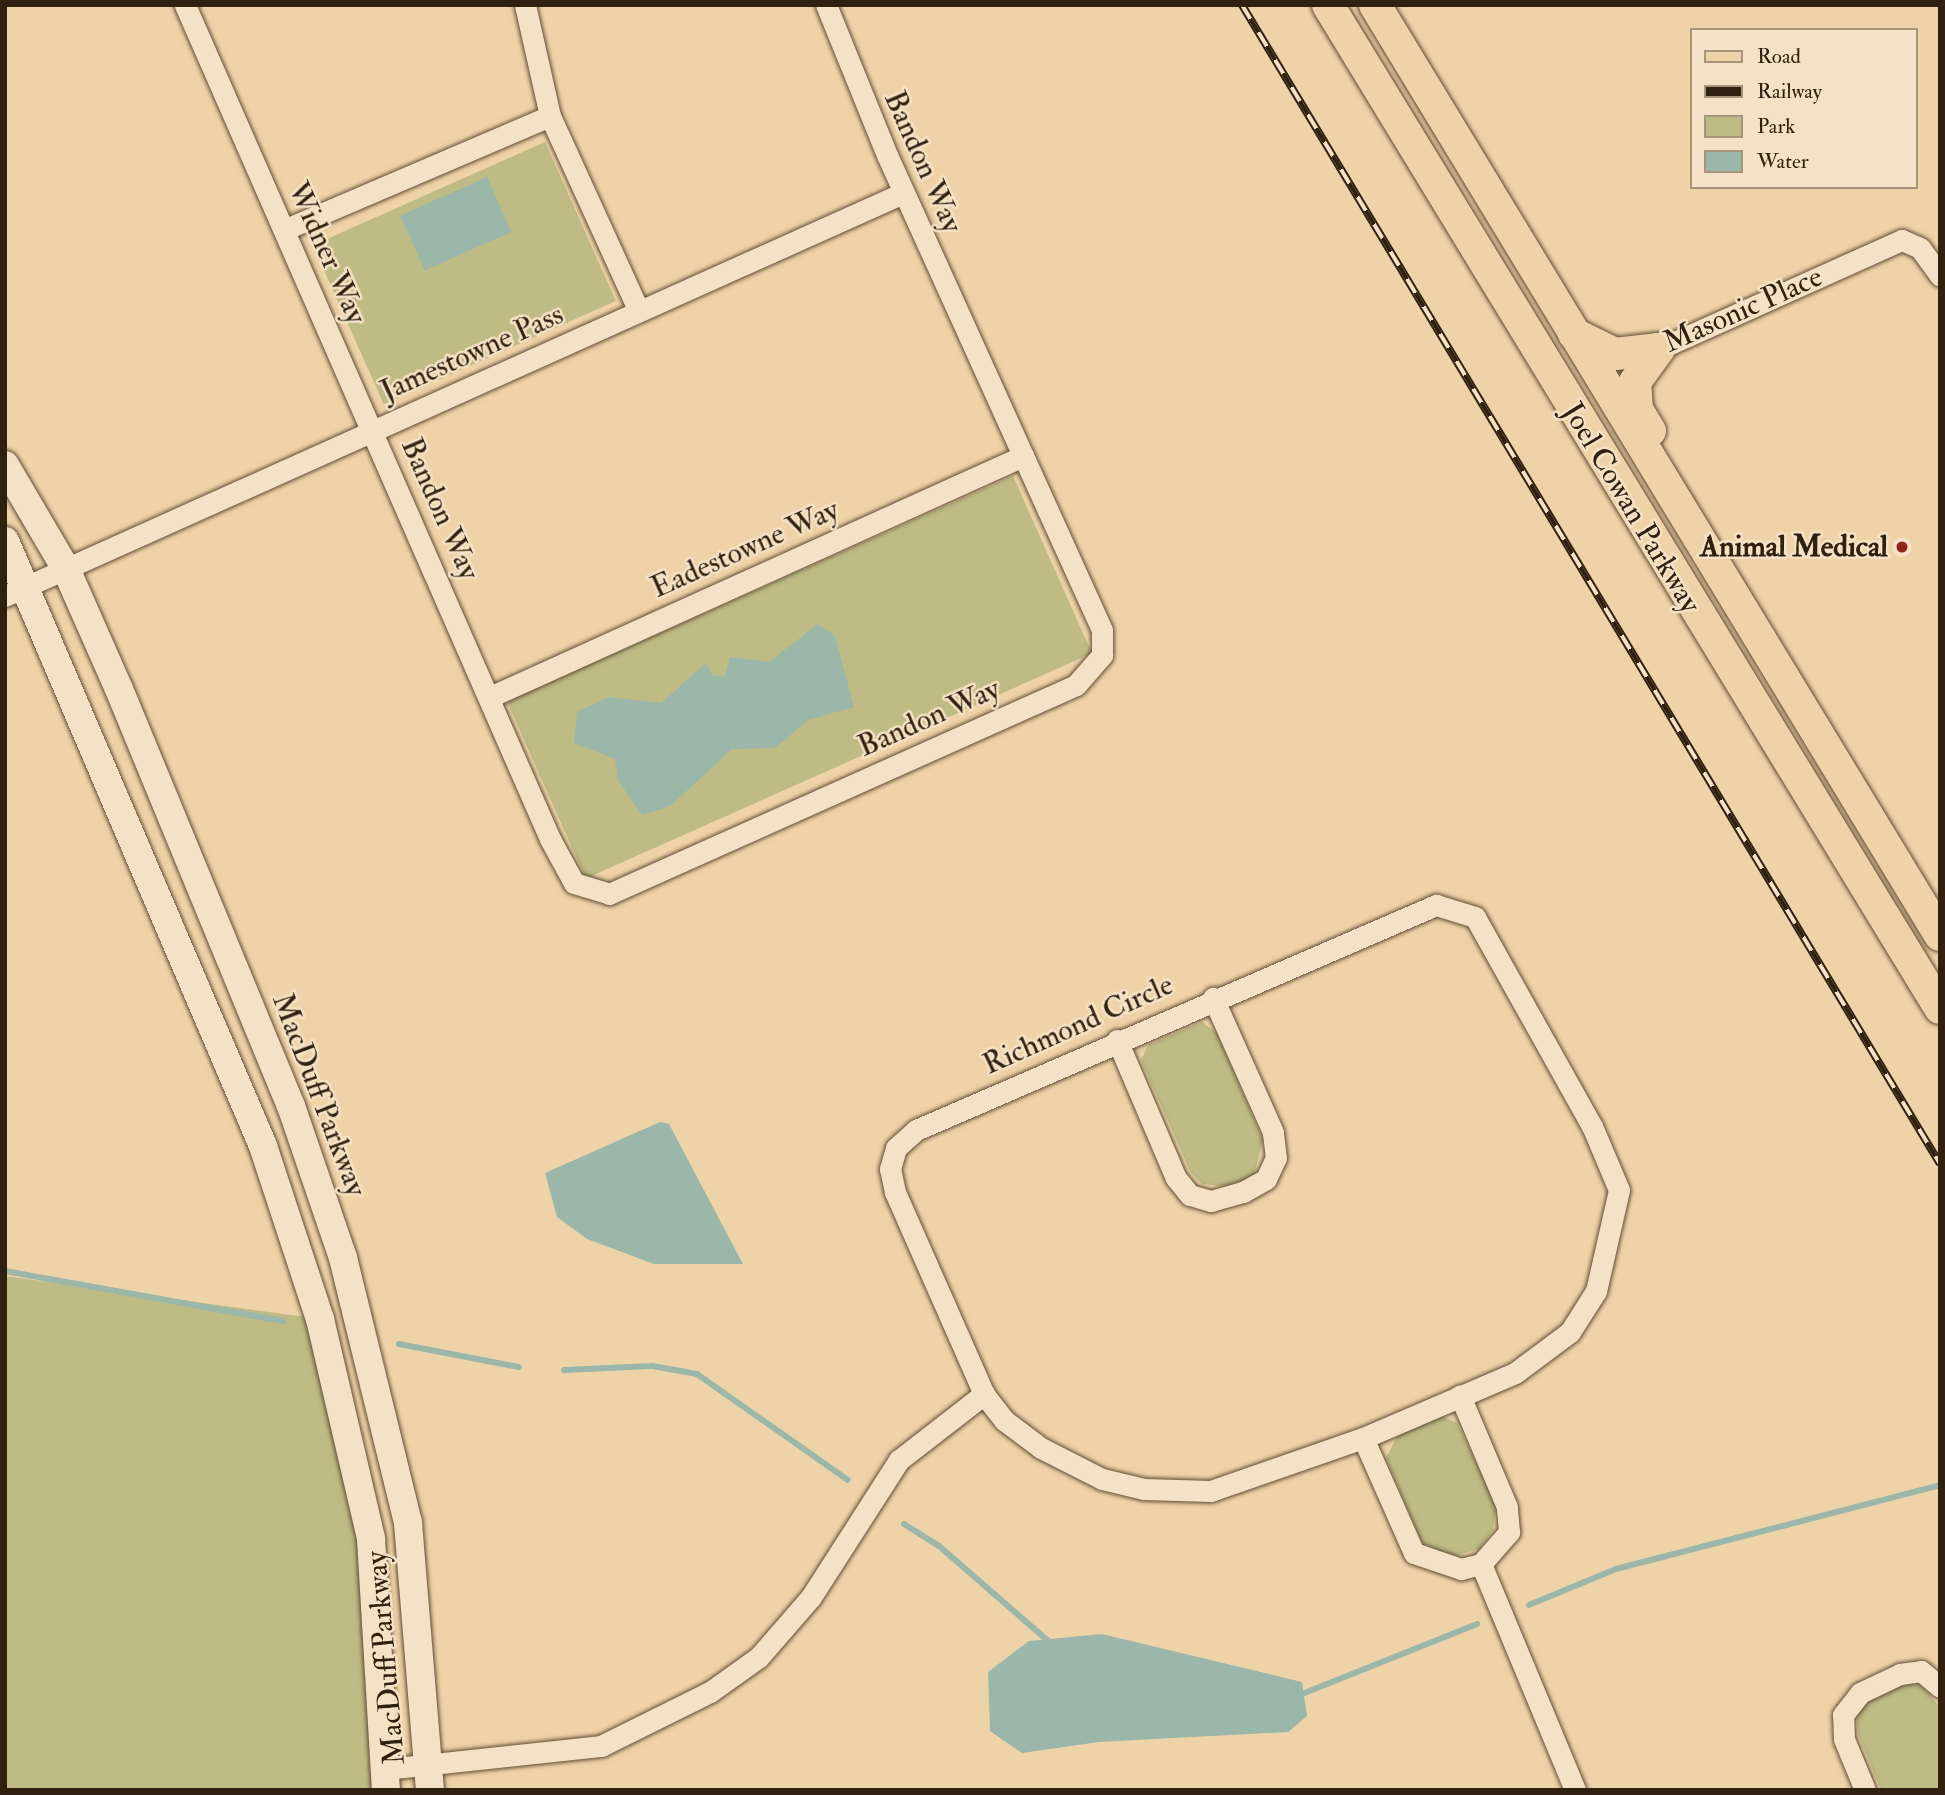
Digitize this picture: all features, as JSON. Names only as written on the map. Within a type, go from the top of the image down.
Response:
[{"type":"main road","name":"Joel Cowan Parkway","points":[[1328,5],[1940,1008]]},
{"type":"main road","name":"Joel Cowan Parkway","points":[[1375,5],[1732,598],[1940,935]]},
{"type":"main road","name":"Masonic Place","points":[[1574,334],[1615,354],[1659,349]]},
{"type":"main road","points":[[1659,349],[1635,382],[1637,409],[1717,547],[1732,598]]},
{"type":"street","name":"Widner Way","points":[[185,5],[225,101],[286,229],[372,431]]},
{"type":"street","points":[[525,5],[550,116],[639,312]]},
{"type":"street","name":"Bandon Way","points":[[372,431],[569,873],[590,893],[609,894],[1076,685],[1091,673],[1105,641],[903,193],[826,5]]},
{"type":"street","points":[[286,229],[550,116]]},
{"type":"street","name":"Jamestowne Pass","points":[[17,591],[903,193]]},
{"type":"street","name":"Masonic Place","points":[[1659,349],[1893,242],[1912,240],[1940,276]]},
{"type":"street","name":"Eadestowne Way","points":[[492,696],[1023,456]]},
{"type":"street","name":"MacDuff Parkway","points":[[5,466],[66,569],[291,1106],[343,1258],[408,1523],[429,1777]]},
{"type":"street","name":"MacDuff Parkway","points":[[5,541],[17,591],[262,1146],[320,1319],[371,1539],[386,1779]]},
{"type":"street","name":"Richmond Circle","points":[[1436,905],[1475,917],[1592,1126],[1619,1190],[1596,1291],[1570,1332],[1515,1373],[1363,1438],[1239,1484],[1144,1489],[1102,1479],[1041,1448],[1004,1420],[984,1394],[895,1192],[890,1169],[896,1149],[916,1130],[1213,998],[1412,910],[1436,905]]},
{"type":"street","points":[[1117,1040],[1183,1187],[1211,1201],[1243,1192],[1266,1179],[1276,1158],[1273,1132],[1213,998]]},
{"type":"street","points":[[386,1779],[429,1777],[601,1746],[710,1692],[759,1657],[811,1597],[899,1460],[984,1394]]},
{"type":"street","points":[[1363,1438],[1414,1553],[1461,1569],[1481,1564],[1509,1532],[1507,1507],[1460,1396]]},
{"type":"street","points":[[1481,1564],[1575,1790]]},
{"type":"street","points":[[1865,1790],[1844,1739],[1843,1716],[1860,1693],[1900,1674],[1921,1671],[1940,1686]]},
{"type":"green space","points":[[545,142],[616,301],[384,404],[313,245]]},
{"type":"green space","points":[[1013,476],[1092,653],[586,879],[507,701]]},
{"type":"green space","points":[[1202,1022],[1217,1033],[1263,1140],[1254,1175],[1230,1187],[1202,1184],[1191,1173],[1141,1060],[1148,1045]]},
{"type":"green space","points":[[5,1276],[320,1319],[371,1539],[385,1790],[5,1790]]},
{"type":"green space","points":[[1441,1416],[1457,1423],[1496,1505],[1493,1530],[1479,1549],[1451,1557],[1422,1543],[1386,1458],[1399,1433]]},
{"type":"green space","points":[[1903,1684],[1921,1685],[1940,1707],[1940,1790],[1881,1790],[1858,1734],[1857,1716],[1866,1699]]},
{"type":"water","points":[[487,177],[511,232],[425,270],[400,216]]},
{"type":"water","points":[[818,624],[835,636],[854,707],[808,720],[775,748],[732,749],[670,806],[642,815],[618,780],[615,759],[574,743],[577,712],[609,697],[661,703],[706,663],[712,675],[725,677],[730,657],[769,662]]},
{"type":"water","points":[[660,1122],[669,1124],[743,1264],[654,1264],[587,1239],[557,1217],[545,1173]]},
{"type":"water","points":[[1102,1634],[1302,1682],[1307,1716],[1288,1732],[1099,1742],[1022,1753],[990,1731],[988,1672],[1029,1641]]},
{"type":"waterway","points":[[5,1271],[284,1321]]},
{"type":"waterway","points":[[399,1344],[519,1367]]},
{"type":"waterway","points":[[564,1370],[652,1366],[697,1374],[848,1480]]},
{"type":"waterway","points":[[1529,1605],[1616,1569],[1940,1485]]},
{"type":"waterway","points":[[904,1524],[939,1546],[1053,1645]]},
{"type":"waterway","points":[[1297,1696],[1477,1624]]},
{"type":"railway","points":[[1242,5],[1940,1164]]},
{"type":"place","name":"Animal Medical","points":[[1902,547]]}]
